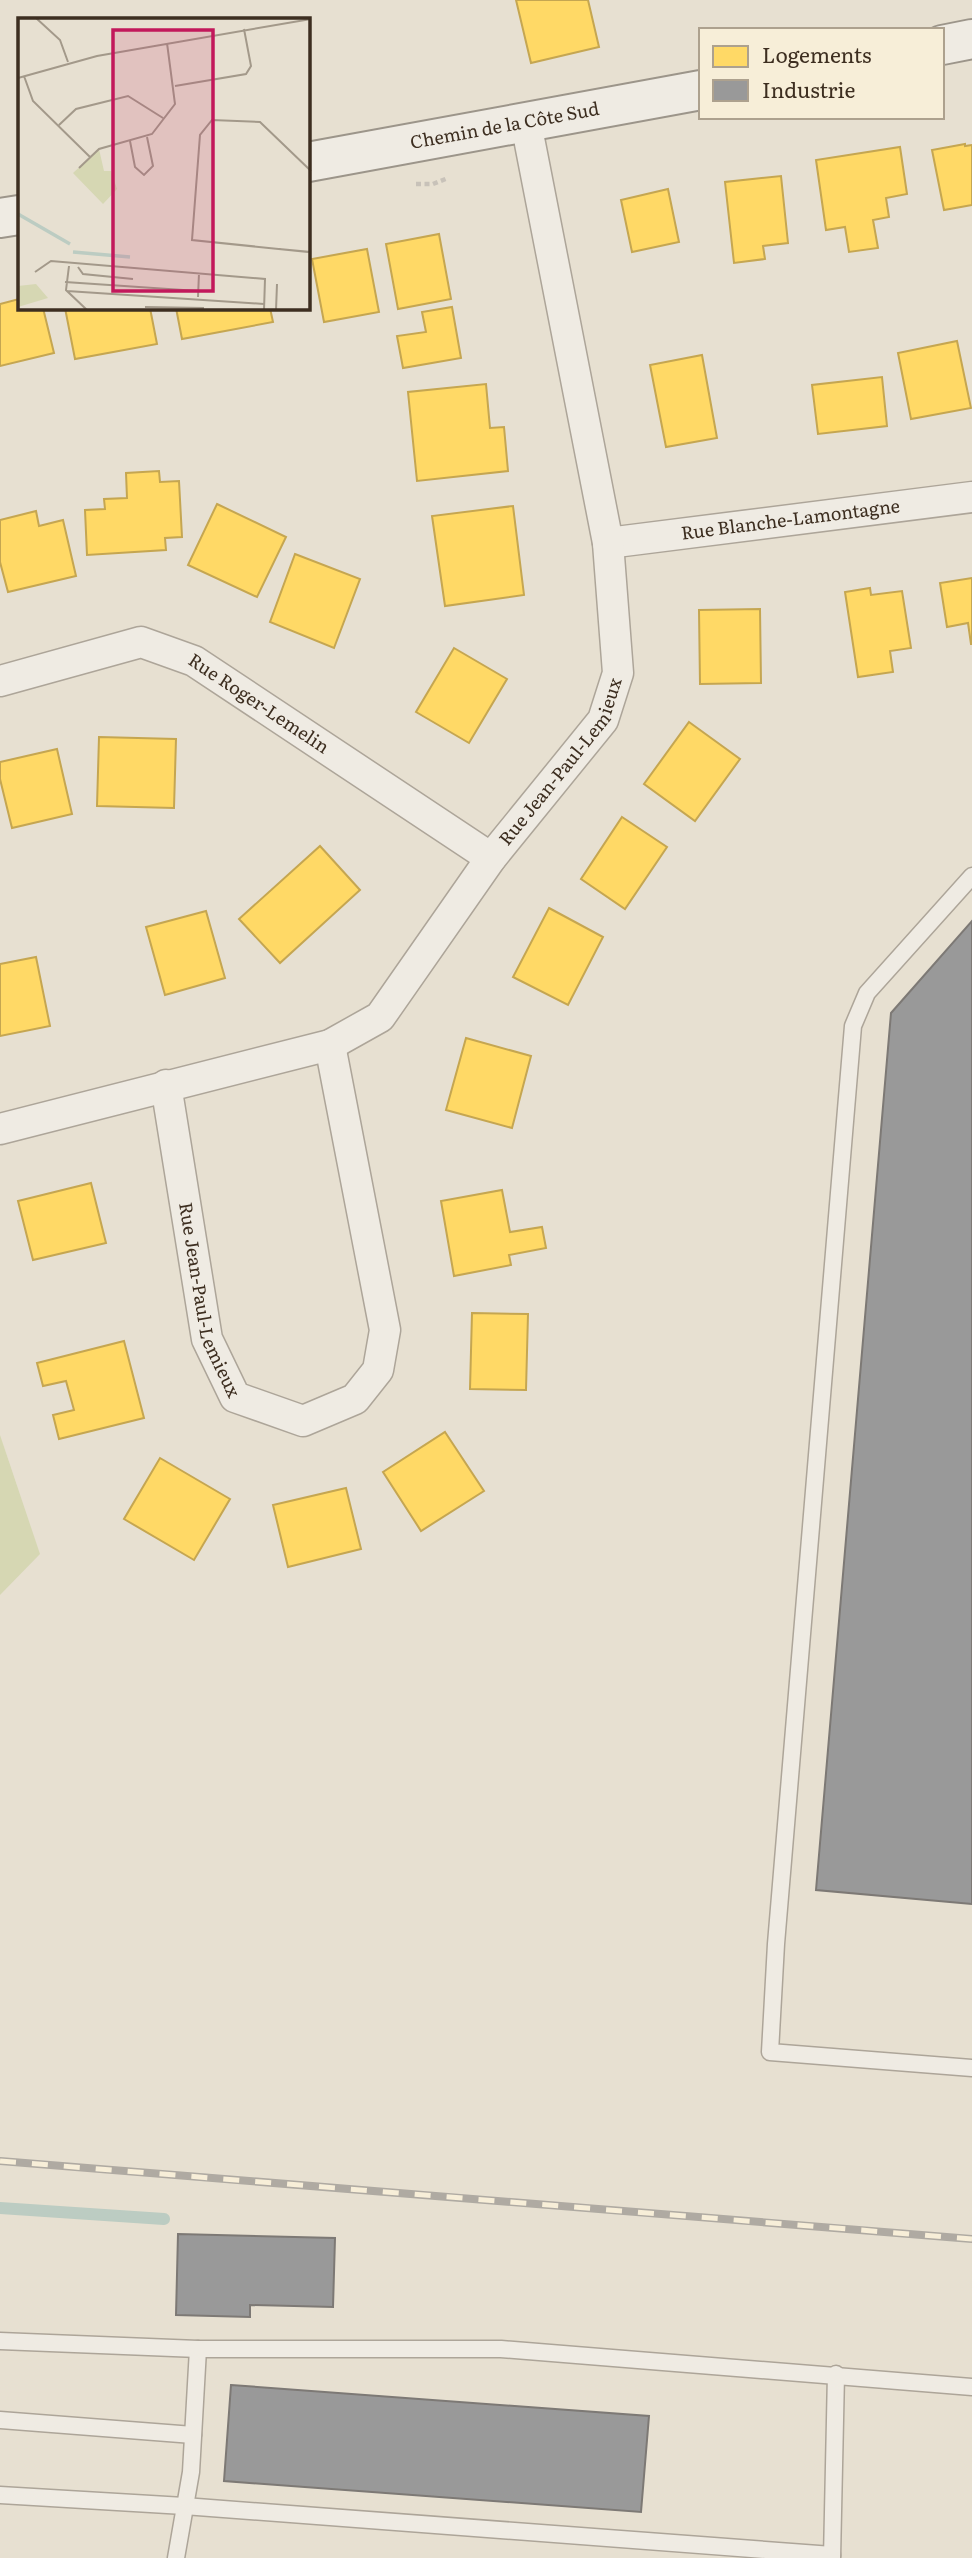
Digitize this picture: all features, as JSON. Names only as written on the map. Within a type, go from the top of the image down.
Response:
[{"type":"street","points":[[944,45],[972,39]]},
{"type":"street","name":"Chemin de la Côte Sud","points":[[310,162],[699,90]]},
{"type":"street","name":"Rue Jean-Paul-Lemieux","points":[[0,1129],[330,1045],[380,1017],[491,858],[603,720],[618,673],[608,543],[526,122]]},
{"type":"street","points":[[0,218],[18,215]]},
{"type":"street","name":"Rue Blanche-Lamontagne","points":[[608,543],[972,497]]},
{"type":"street","name":"Rue Roger-Lemelin","points":[[0,681],[141,642],[194,661],[491,858]]},
{"type":"street","name":"Rue Jean-Paul-Lemieux","points":[[166,1085],[208,1339],[235,1397],[303,1421],[355,1399],[379,1370],[385,1330],[330,1045]]},
{"type":"lane","points":[[972,876],[867,993],[853,1026],[769,2052],[972,2068]]},
{"type":"lane","points":[[0,2340],[198,2349],[501,2349],[972,2387]]},
{"type":"lane","points":[[176,2558],[191,2472],[198,2349]]},
{"type":"lane","points":[[0,2495],[184,2506],[832,2557],[836,2374]]},
{"type":"lane","points":[[0,2420],[193,2435]]},
{"type":"green space","points":[[0,1435],[40,1554],[0,1595]]},
{"type":"building: Logements","points":[[516,0],[588,0],[599,47],[531,63]]},
{"type":"building: Logements","points":[[972,145],[972,205],[944,210],[932,150]]},
{"type":"building: Logements","points":[[900,147],[907,194],[886,198],[889,217],[873,220],[878,248],[849,252],[845,227],[826,230],[816,160]]},
{"type":"building: Logements","points":[[781,176],[788,243],[763,246],[765,259],[734,263],[725,182]]},
{"type":"building: Logements","points":[[668,189],[679,242],[632,252],[621,200]]},
{"type":"building: Logements","points":[[439,234],[451,299],[398,309],[386,244]]},
{"type":"building: Logements","points":[[367,249],[379,312],[324,322],[312,259]]},
{"type":"building: Logements","points":[[18,299],[18,310],[43,310],[54,353],[0,366],[0,304]]},
{"type":"building: Logements","points":[[452,307],[461,358],[403,368],[397,336],[426,332],[422,312]]},
{"type":"building: Logements","points":[[65,310],[150,310],[157,344],[75,359]]},
{"type":"building: Logements","points":[[176,310],[270,310],[273,322],[182,339]]},
{"type":"building: Logements","points":[[957,341],[971,408],[911,419],[898,353]]},
{"type":"building: Logements","points":[[702,355],[717,438],[666,447],[650,365]]},
{"type":"building: Logements","points":[[882,377],[887,426],[818,434],[812,385]]},
{"type":"building: Logements","points":[[486,384],[490,428],[504,427],[508,471],[417,481],[408,392]]},
{"type":"building: Logements","points":[[159,471],[160,482],[179,481],[182,537],[165,538],[166,550],[87,555],[85,510],[105,509],[104,499],[127,498],[126,473]]},
{"type":"building: Logements","points":[[217,504],[286,537],[257,597],[188,565]]},
{"type":"building: Logements","points":[[513,506],[524,595],[445,606],[432,516]]},
{"type":"building: Logements","points":[[36,511],[39,526],[63,520],[76,576],[8,592],[0,562],[0,520]]},
{"type":"building: Logements","points":[[295,554],[360,579],[334,648],[270,622]]},
{"type":"building: Logements","points":[[972,578],[971,644],[968,623],[947,627],[940,583]]},
{"type":"building: Logements","points":[[870,588],[871,595],[902,591],[911,648],[890,651],[893,672],[858,677],[845,592]]},
{"type":"building: Logements","points":[[760,609],[761,683],[700,684],[699,610]]},
{"type":"building: Logements","points":[[454,648],[507,679],[469,743],[416,712]]},
{"type":"building: Logements","points":[[689,722],[740,759],[695,821],[644,784]]},
{"type":"building: Logements","points":[[99,737],[176,739],[174,808],[97,806]]},
{"type":"building: Logements","points":[[57,749],[72,814],[12,828],[0,779],[0,762]]},
{"type":"building: Logements","points":[[622,817],[667,847],[625,909],[581,879]]},
{"type":"building: Logements","points":[[320,846],[360,890],[280,963],[239,919]]},
{"type":"building: Logements","points":[[549,908],[603,937],[568,1005],[513,977]]},
{"type":"building: Logements","points":[[206,911],[225,978],[165,995],[146,927]]},
{"type":"building: Logements","points":[[36,957],[50,1026],[0,1036],[0,964]]},
{"type":"building: Logements","points":[[466,1038],[531,1056],[512,1128],[446,1110]]},
{"type":"building: Logements","points":[[91,1183],[106,1243],[33,1260],[18,1201]]},
{"type":"building: Logements","points":[[502,1190],[510,1232],[542,1227],[546,1248],[509,1255],[511,1265],[454,1276],[441,1201]]},
{"type":"building: Logements","points":[[472,1313],[528,1314],[526,1390],[470,1389]]},
{"type":"building: Logements","points":[[124,1341],[144,1418],[59,1439],[53,1415],[74,1410],[66,1381],[43,1386],[37,1363]]},
{"type":"building: Logements","points":[[445,1432],[484,1491],[421,1531],[383,1472]]},
{"type":"building: Logements","points":[[160,1458],[230,1499],[194,1560],[124,1519]]},
{"type":"building: Logements","points":[[346,1488],[361,1549],[288,1567],[273,1505]]},
{"type":"building: Industrie","points":[[972,921],[972,1904],[816,1890],[891,1013]]},
{"type":"building: Industrie","points":[[178,2234],[335,2238],[333,2307],[250,2305],[250,2317],[176,2315]]},
{"type":"building: Industrie","points":[[231,2385],[649,2416],[641,2512],[224,2481]]},
{"type":"waterway","points":[[0,2208],[164,2219]]},
{"type":"railway","points":[[0,2161],[972,2239]]}]
